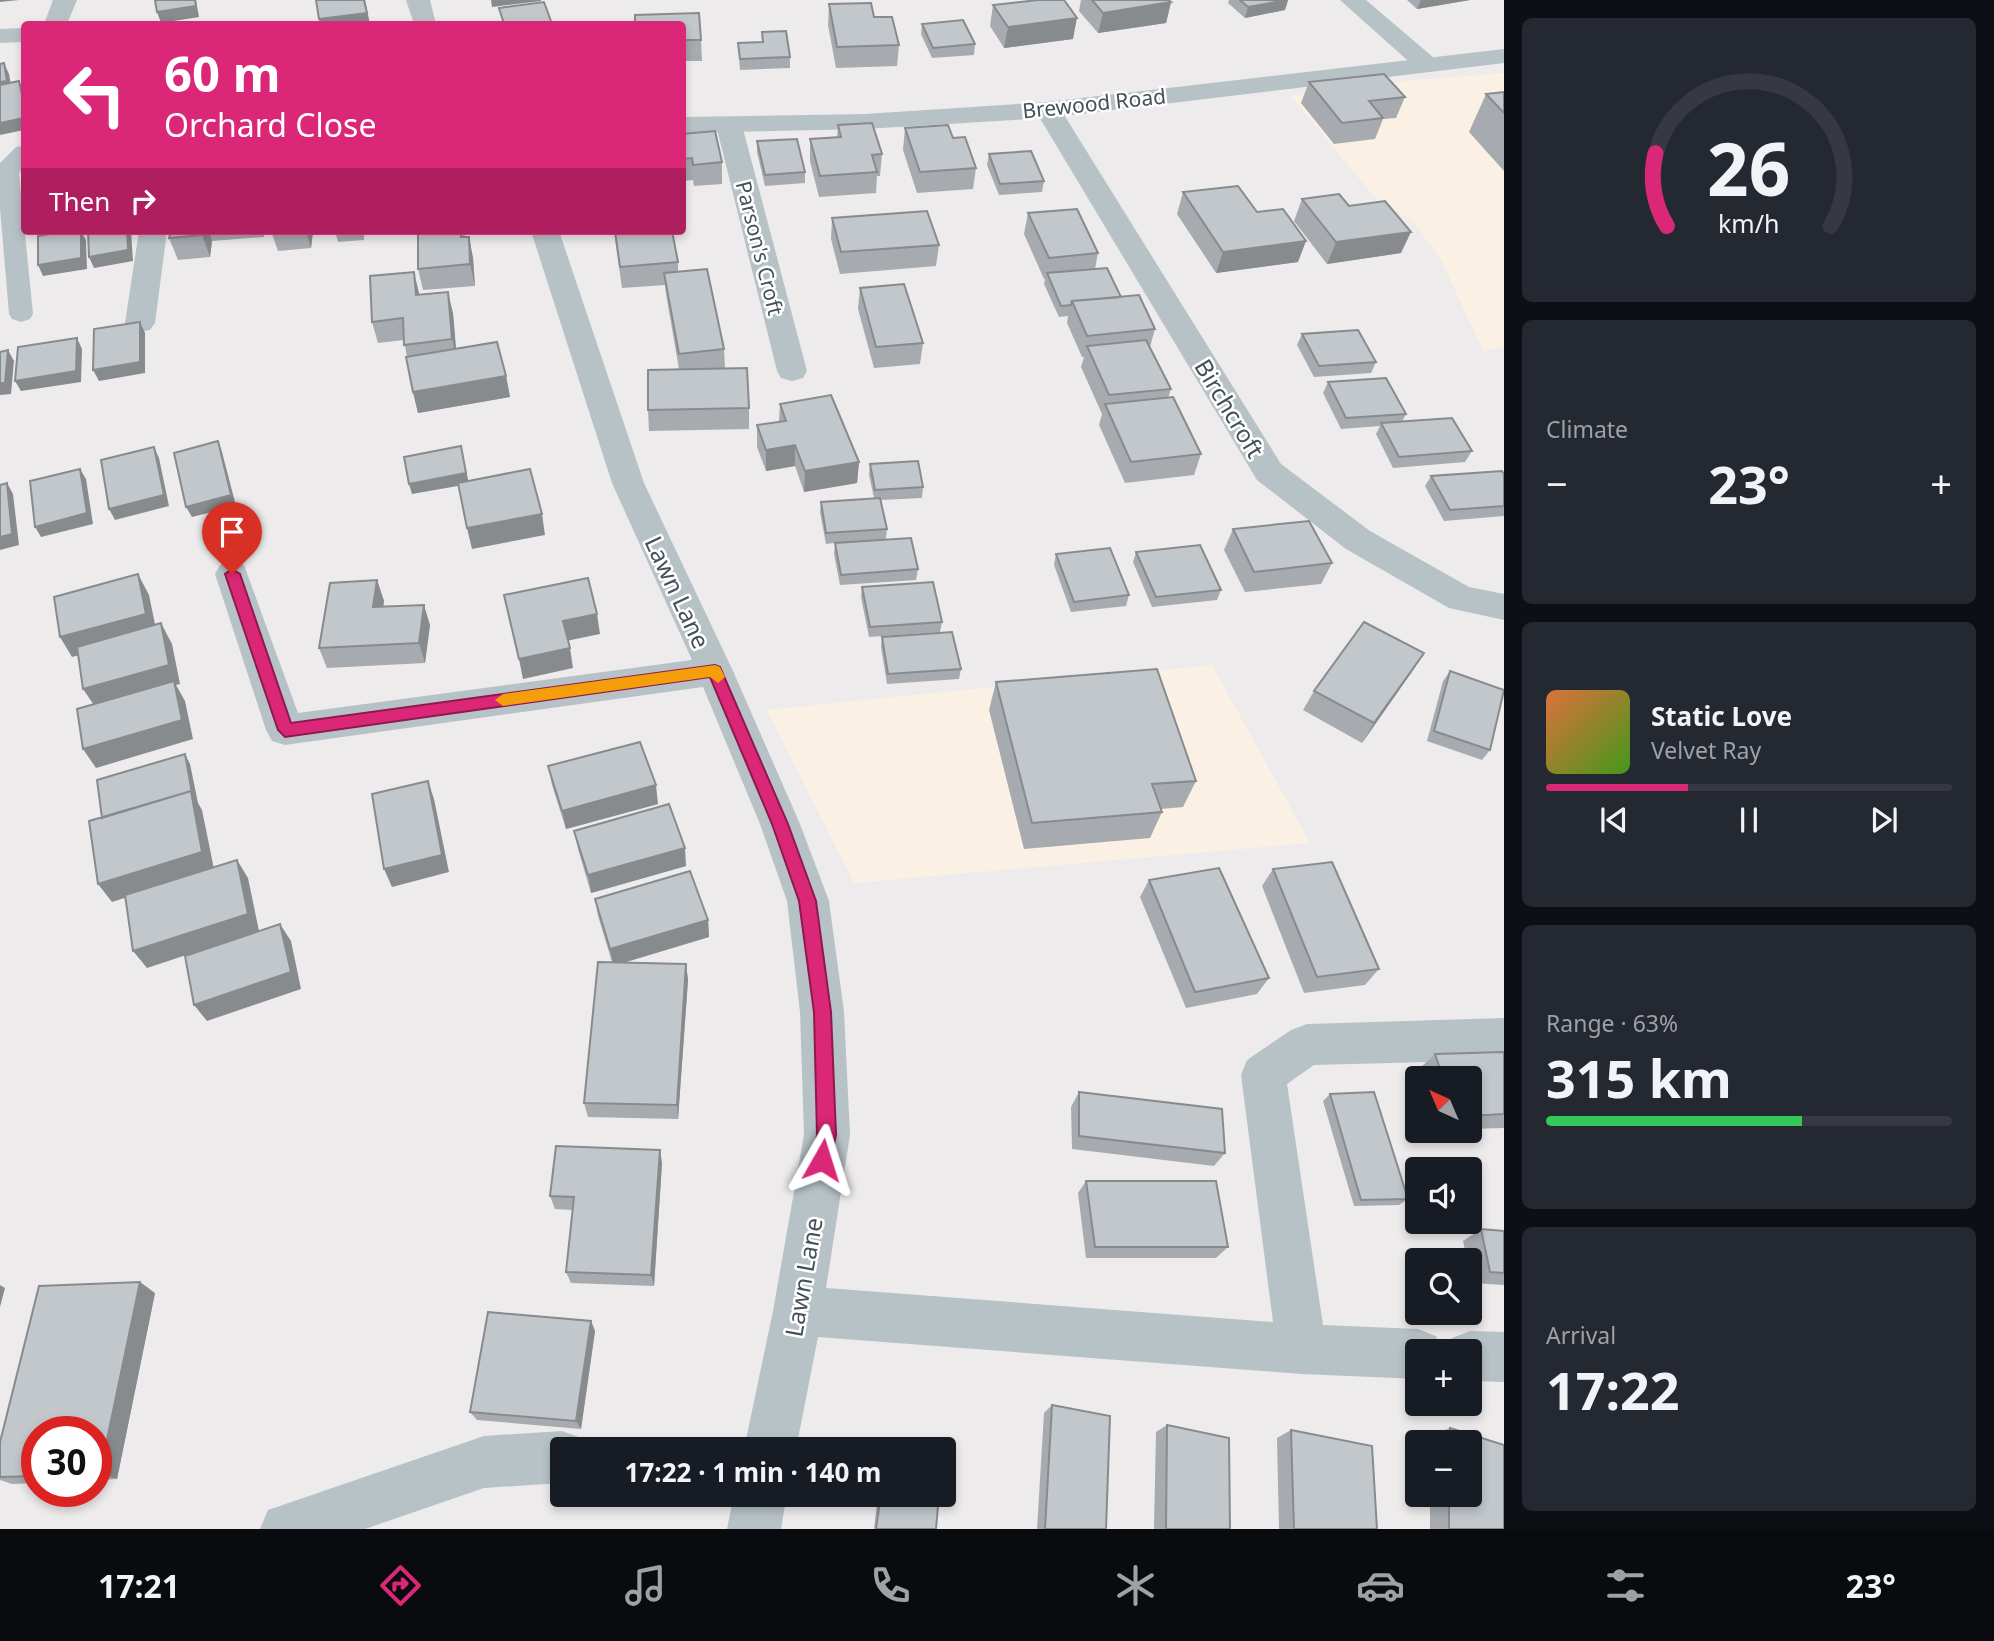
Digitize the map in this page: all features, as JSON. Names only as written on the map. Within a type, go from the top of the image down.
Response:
[{"type":"street","points":[[57,21],[65,0]]},
{"type":"street","points":[[418,0],[424,21]]},
{"type":"street","points":[[1352,0],[1425,63]]},
{"type":"street","points":[[0,36],[21,35]]},
{"type":"street","name":"Brewood Road","points":[[686,125],[883,120],[1048,110],[1425,63],[1504,56]]},
{"type":"street","name":"Birchcroft","points":[[1048,110],[1269,472],[1358,540],[1461,598],[1504,607]]},
{"type":"street","name":"Parson's Croft","points":[[729,125],[792,371]]},
{"type":"street","points":[[140,323],[152,235]]},
{"type":"street","name":"Lawn Lane","points":[[546,235],[628,483],[715,671],[780,824],[808,901],[822,1012],[827,1135],[798,1311],[772,1437]]},
{"type":"street","points":[[232,574],[285,730],[715,671]]},
{"type":"street","points":[[1302,1349],[1263,1075],[1307,1045],[1504,1039]]},
{"type":"street","points":[[798,1311],[1302,1349],[1405,1353]]},
{"type":"street","points":[[1482,1356],[1504,1357]]},
{"type":"street","points":[[287,1529],[484,1462],[550,1458]]},
{"type":"street","points":[[754,1529],[758,1507]]},
{"type":"lane","points":[[21,154],[11,162],[8,174],[21,314]]},
{"type":"shaded area","points":[[1504,73],[1504,347],[1483,351],[1442,262],[1414,222],[1377,200],[1291,96],[1416,80]]},
{"type":"shaded area","points":[[1212,665],[1310,843],[854,883],[767,710]]},
{"type":"building","points":[[155,0],[195,0],[196,6],[157,12]]},
{"type":"building","points":[[316,0],[364,0],[367,13],[319,19]]},
{"type":"building","points":[[1064,0],[1077,18],[1008,27],[993,5]]},
{"type":"building","points":[[1092,0],[1168,0],[1171,2],[1103,13]]},
{"type":"building","points":[[1240,0],[1287,0],[1248,7]]},
{"type":"building","points":[[544,2],[551,21],[503,21],[499,8]]},
{"type":"building","points":[[871,3],[874,17],[892,17],[899,45],[837,47],[829,4]]},
{"type":"building","points":[[699,13],[701,40],[686,40],[686,21],[635,21],[635,15]]},
{"type":"building","points":[[963,20],[975,44],[933,48],[922,24]]},
{"type":"building","points":[[786,31],[790,57],[740,59],[738,43],[763,42],[762,32]]},
{"type":"building","points":[[4,63],[7,81],[0,82],[0,64]]},
{"type":"building","points":[[1384,74],[1405,97],[1369,101],[1383,118],[1342,123],[1309,82]]},
{"type":"building","points":[[19,81],[21,119],[0,123],[0,85]]},
{"type":"building","points":[[1504,92],[1504,113],[1486,94]]},
{"type":"building","points":[[872,123],[882,154],[872,155],[877,172],[820,176],[810,139],[841,137],[838,125]]},
{"type":"building","points":[[948,125],[953,138],[965,137],[976,168],[920,172],[905,128]]},
{"type":"building","points":[[715,131],[722,162],[693,165],[692,158],[686,159],[686,134]]},
{"type":"building","points":[[797,139],[805,172],[765,175],[757,141]]},
{"type":"building","points":[[1031,151],[1044,181],[1000,184],[989,154]]},
{"type":"building","points":[[1238,186],[1257,212],[1283,209],[1306,241],[1223,252],[1183,192]]},
{"type":"building","points":[[1339,194],[1349,206],[1385,201],[1411,232],[1336,242],[1302,199]]},
{"type":"building","points":[[1077,209],[1098,253],[1049,258],[1028,213]]},
{"type":"building","points":[[927,211],[939,245],[841,252],[832,218]]},
{"type":"building","points":[[81,235],[81,258],[38,265],[38,236]]},
{"type":"building","points":[[88,235],[127,235],[128,250],[89,257]]},
{"type":"building","points":[[170,235],[202,235],[169,238]]},
{"type":"building","points":[[418,235],[469,237],[470,264],[418,269]]},
{"type":"building","points":[[616,235],[673,235],[678,262],[620,267]]},
{"type":"building","points":[[1107,268],[1121,297],[1072,301],[1071,305],[1061,306],[1047,273]]},
{"type":"building","points":[[707,269],[724,349],[679,354],[664,273]]},
{"type":"building","points":[[414,272],[416,295],[448,292],[452,339],[404,345],[403,318],[372,322],[370,276]]},
{"type":"building","points":[[904,284],[923,343],[876,347],[860,288]]},
{"type":"building","points":[[1139,295],[1155,329],[1087,336],[1072,301]]},
{"type":"building","points":[[140,322],[140,362],[93,370],[94,329]]},
{"type":"building","points":[[1358,330],[1376,362],[1319,366],[1302,334]]},
{"type":"building","points":[[77,338],[76,371],[15,381],[18,347]]},
{"type":"building","points":[[1146,340],[1171,389],[1109,395],[1087,346]]},
{"type":"building","points":[[497,342],[506,376],[413,392],[406,357]]},
{"type":"building","points":[[8,350],[5,383],[0,383],[0,352]]},
{"type":"building","points":[[747,368],[749,408],[648,410],[648,370]]},
{"type":"building","points":[[1386,378],[1406,414],[1346,418],[1328,382]]},
{"type":"building","points":[[831,395],[859,462],[805,471],[795,445],[766,450],[757,425],[786,421],[780,404]]},
{"type":"building","points":[[1173,397],[1201,454],[1131,462],[1105,404]]},
{"type":"building","points":[[1452,418],[1472,451],[1399,457],[1381,423]]},
{"type":"building","points":[[218,441],[231,495],[186,507],[174,453]]},
{"type":"building","points":[[461,446],[466,473],[409,484],[404,457]]},
{"type":"building","points":[[154,447],[164,495],[109,509],[101,460]]},
{"type":"building","points":[[918,461],[923,487],[875,490],[870,464]]},
{"type":"building","points":[[80,469],[87,513],[35,527],[30,481]]},
{"type":"building","points":[[530,469],[542,514],[467,528],[458,483]]},
{"type":"building","points":[[1502,471],[1504,506],[1450,510],[1431,476]]},
{"type":"building","points":[[7,483],[12,534],[0,537],[0,485]]},
{"type":"building","points":[[880,498],[887,529],[826,533],[821,502]]},
{"type":"building","points":[[1309,521],[1332,563],[1254,572],[1233,529]]},
{"type":"building","points":[[911,538],[918,569],[841,575],[835,543]]},
{"type":"building","points":[[1200,545],[1221,590],[1156,597],[1136,552]]},
{"type":"building","points":[[1110,548],[1129,595],[1074,602],[1056,554]]},
{"type":"building","points":[[138,574],[146,614],[60,637],[54,597]]},
{"type":"building","points":[[588,578],[597,614],[563,621],[570,648],[519,659],[504,595]]},
{"type":"building","points":[[377,580],[373,607],[424,605],[419,643],[319,648],[330,583]]},
{"type":"building","points":[[933,582],[942,622],[870,627],[862,587]]},
{"type":"building","points":[[1364,622],[1424,653],[1374,723],[1314,691]]},
{"type":"building","points":[[161,623],[169,665],[83,689],[77,647]]},
{"type":"building","points":[[952,632],[961,669],[888,674],[882,637]]},
{"type":"building","points":[[1157,669],[1196,781],[1152,784],[1162,812],[1032,823],[996,682]]},
{"type":"building","points":[[1450,671],[1504,690],[1490,750],[1434,731]]},
{"type":"building","points":[[174,681],[182,720],[83,749],[77,709]]},
{"type":"building","points":[[640,742],[656,785],[562,811],[548,766]]},
{"type":"building","points":[[185,754],[192,793],[191,791],[102,818],[97,780]]},
{"type":"building","points":[[428,781],[442,855],[384,869],[372,794]]},
{"type":"building","points":[[191,791],[202,852],[98,884],[89,821]]},
{"type":"building","points":[[669,804],[685,848],[588,875],[574,831]]},
{"type":"building","points":[[237,860],[248,914],[133,951],[125,895]]},
{"type":"building","points":[[1332,862],[1379,969],[1317,977],[1273,869]]},
{"type":"building","points":[[1219,868],[1269,978],[1195,992],[1149,880]]},
{"type":"building","points":[[690,871],[708,920],[610,949],[595,899]]},
{"type":"building","points":[[280,924],[291,972],[194,1005],[185,956]]},
{"type":"building","points":[[598,962],[686,964],[677,1105],[584,1103]]},
{"type":"building","points":[[1504,1052],[1504,1114],[1482,1115],[1482,1066],[1439,1066],[1435,1054]]},
{"type":"building","points":[[1079,1092],[1222,1109],[1225,1153],[1079,1136]]},
{"type":"building","points":[[1374,1092],[1405,1190],[1405,1199],[1361,1200],[1330,1094]]},
{"type":"building","points":[[556,1146],[660,1150],[651,1275],[566,1272],[574,1197],[550,1196]]},
{"type":"building","points":[[1086,1181],[1216,1181],[1228,1247],[1095,1247]]},
{"type":"building","points":[[1482,1229],[1504,1231],[1504,1273],[1490,1272]]},
{"type":"building","points":[[140,1282],[112,1416],[21,1416],[21,1476],[0,1477],[0,1442],[39,1286]]},
{"type":"building","points":[[488,1312],[591,1321],[576,1421],[470,1412]]},
{"type":"building","points":[[1052,1405],[1110,1416],[1106,1529],[1045,1529]]},
{"type":"building","points":[[1167,1425],[1229,1438],[1230,1529],[1166,1529]]},
{"type":"building","points":[[1291,1430],[1372,1446],[1377,1529],[1294,1529]]},
{"type":"building","points":[[1482,1438],[1504,1445],[1504,1529],[1449,1529],[1449,1507],[1482,1507]]},
{"type":"building","points":[[879,1507],[938,1507],[936,1529],[876,1529]]},
{"type":"slow traffic","points":[[503,700],[715,671],[718,677]]},
{"type":"route","points":[[232,574],[285,730],[715,671],[780,824],[808,901],[822,1012],[827,1135],[822,1160]]}]
